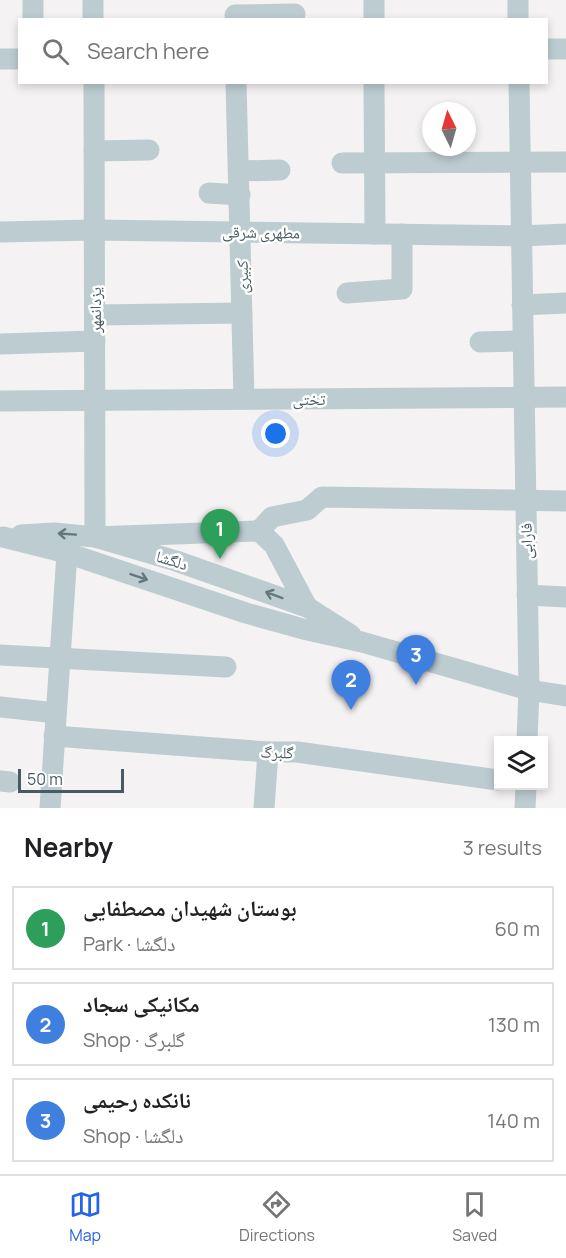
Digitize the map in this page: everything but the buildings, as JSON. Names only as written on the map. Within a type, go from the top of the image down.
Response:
[{"type":"street","points":[[33,0],[33,18]]},
{"type":"street","points":[[93,0],[93,18]]},
{"type":"street","points":[[374,0],[374,18]]},
{"type":"street","points":[[518,0],[518,18]]},
{"type":"street","points":[[235,11],[295,14]]},
{"type":"street","points":[[548,49],[566,49]]},
{"type":"street","points":[[0,59],[18,59]]},
{"type":"street","name":"یزدانمهر","points":[[94,84],[95,537]]},
{"type":"street","name":"کبیری","points":[[236,84],[244,399]]},
{"type":"street","points":[[374,84],[375,234]]},
{"type":"street","name":"فارابی","points":[[519,84],[529,690],[527,736]]},
{"type":"street","points":[[94,151],[149,150]]},
{"type":"street","points":[[342,163],[566,162]]},
{"type":"street","points":[[239,171],[280,170]]},
{"type":"street","points":[[208,193],[240,195]]},
{"type":"street","name":"مطهری شرقی","points":[[0,232],[94,230],[521,236],[566,234]]},
{"type":"street","points":[[347,293],[402,289],[402,234]]},
{"type":"street","points":[[522,305],[566,303]]},
{"type":"street","points":[[95,315],[242,314]]},
{"type":"street","points":[[0,345],[95,341]]},
{"type":"street","points":[[480,342],[523,341]]},
{"type":"street","name":"تختی","points":[[0,401],[566,397]]},
{"type":"street","points":[[95,537],[259,531],[272,517],[307,510],[322,497],[566,501]]},
{"type":"street","points":[[259,531],[274,545],[307,607]]},
{"type":"street","name":"دلگشا","points":[[1,537],[54,533],[95,537],[176,561],[307,607],[362,642]]},
{"type":"street","name":"دلگشا","points":[[1,537],[67,553],[246,613],[362,642],[529,690],[566,696]]},
{"type":"street","points":[[50,808],[67,553]]},
{"type":"street","points":[[527,595],[566,597]]},
{"type":"street","points":[[0,655],[226,667]]},
{"type":"street","name":"دلگشا","points":[[529,690],[566,709]]},
{"type":"street","points":[[0,707],[56,712]]},
{"type":"street","name":"گلبرگ","points":[[54,736],[268,752],[297,752],[494,779]]},
{"type":"street","points":[[264,808],[268,752]]},
{"type":"street","points":[[525,808],[526,790]]},
{"type":"place","name":"بوستان شهیدان مصطفایی","points":[[220,559]]},
{"type":"place","name":"نانکده رحیمی","points":[[416,685]]},
{"type":"place","name":"مکانیکی سجاد","points":[[351,710]]}]
